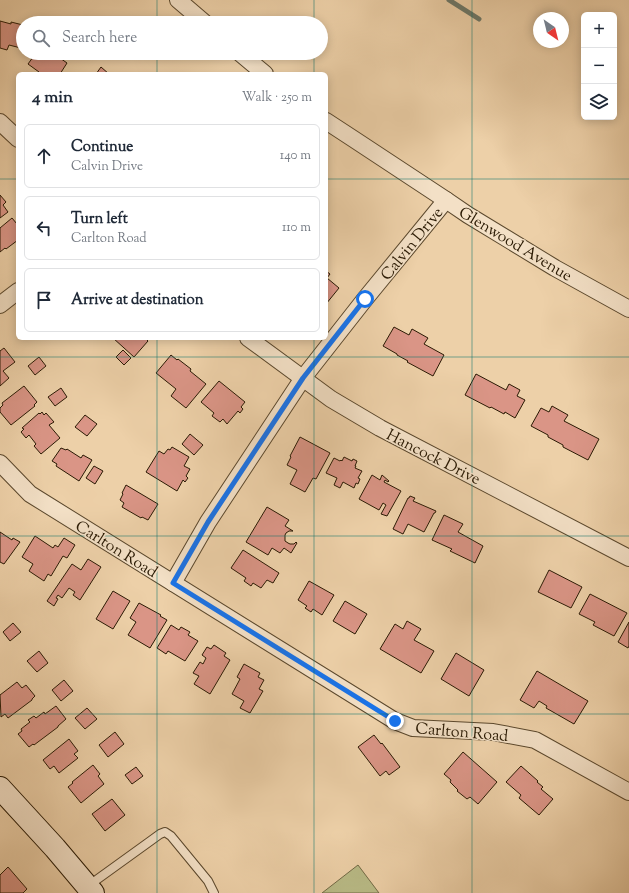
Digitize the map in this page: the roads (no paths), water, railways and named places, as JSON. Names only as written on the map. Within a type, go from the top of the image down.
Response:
[{"type":"main road","points":[[0,788],[55,848],[90,890]]},
{"type":"street","points":[[178,0],[197,16]]},
{"type":"street","points":[[248,60],[263,72]]},
{"type":"street","points":[[0,122],[16,137]]},
{"type":"street","name":"Glenwood Avenue","points":[[328,122],[468,215],[542,260],[629,309]]},
{"type":"street","name":"Calvin Drive","points":[[173,583],[208,522],[303,378],[446,200]]},
{"type":"street","points":[[0,305],[16,292]]},
{"type":"street","name":"Hancock Drive","points":[[251,340],[331,399],[380,428],[629,558]]},
{"type":"street","name":"Carlton Road","points":[[0,463],[30,494],[395,721],[413,728],[493,732],[535,740],[629,792]]},
{"type":"lane","points":[[90,890],[149,842],[165,832],[171,836],[208,881],[214,893]]},
{"type":"waterway","points":[[449,0],[479,19]]}]
